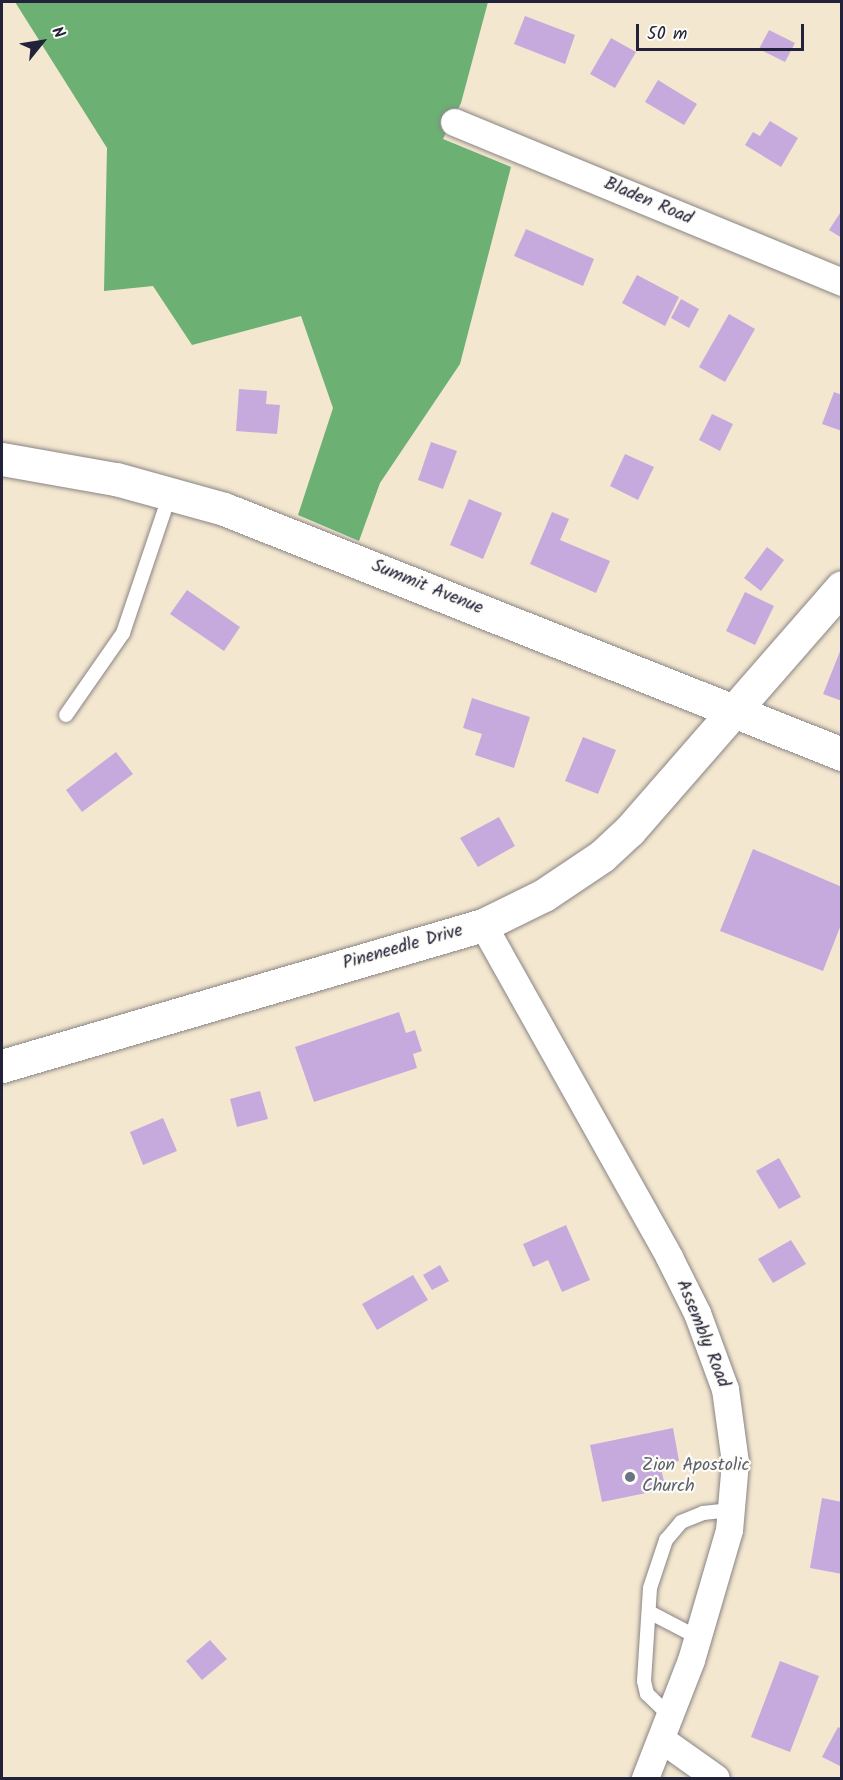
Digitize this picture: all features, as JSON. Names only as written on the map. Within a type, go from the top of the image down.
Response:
[{"type":"main road","name":"Summit Avenue","points":[[2,459],[116,479],[224,509],[842,754]]},
{"type":"main road","name":"Pineneedle Drive","points":[[2,1066],[483,925],[544,895],[602,856],[654,805],[842,587]]},
{"type":"street","name":"Bladen Road","points":[[454,122],[842,282]]},
{"type":"street","name":"Assembly Road","points":[[483,925],[637,1196],[697,1313],[725,1389],[735,1462],[731,1510],[721,1566],[699,1638],[645,1779]]},
{"type":"street","points":[[665,1727],[716,1779]]},
{"type":"lane","points":[[66,715],[123,633],[170,494]]},
{"type":"lane","points":[[665,1727],[647,1694],[644,1681],[650,1588],[666,1540],[681,1522],[704,1513],[731,1510]]},
{"type":"lane","points":[[649,1612],[699,1638]]},
{"type":"green space","points":[[15,2],[488,2],[461,103],[443,139],[511,167],[460,364],[380,483],[359,541],[298,515],[333,408],[301,316],[192,345],[153,286],[104,291],[107,148]]},
{"type":"building","points":[[525,16],[575,35],[565,64],[514,44]]},
{"type":"building","points":[[769,30],[795,43],[785,62],[759,49]]},
{"type":"building","points":[[611,38],[636,52],[615,88],[590,74]]},
{"type":"building","points":[[658,80],[697,104],[684,125],[645,102]]},
{"type":"building","points":[[770,121],[798,138],[781,167],[745,145],[753,132],[760,136]]},
{"type":"building","points":[[842,210],[842,238],[829,230]]},
{"type":"building","points":[[526,229],[594,259],[583,286],[514,256]]},
{"type":"building","points":[[637,275],[679,297],[665,326],[622,303]]},
{"type":"building","points":[[681,299],[699,309],[689,328],[671,318]]},
{"type":"building","points":[[729,314],[755,329],[725,382],[699,367]]},
{"type":"building","points":[[239,389],[267,391],[266,404],[280,405],[277,434],[236,431]]},
{"type":"building","points":[[834,392],[842,395],[842,431],[822,424]]},
{"type":"building","points":[[712,414],[733,424],[720,451],[699,440]]},
{"type":"building","points":[[431,442],[457,451],[443,489],[418,480]]},
{"type":"building","points":[[625,454],[654,467],[638,500],[610,486]]},
{"type":"building","points":[[469,499],[502,513],[483,559],[450,545]]},
{"type":"building","points":[[552,512],[569,519],[560,540],[610,561],[596,593],[530,564]]},
{"type":"building","points":[[767,547],[784,560],[761,591],[744,578]]},
{"type":"building","points":[[187,590],[240,627],[224,651],[170,614]]},
{"type":"building","points":[[745,592],[774,606],[755,645],[726,631]]},
{"type":"building","points":[[842,649],[842,701],[823,694]]},
{"type":"building","points":[[472,698],[530,717],[514,768],[475,755],[482,734],[463,728]]},
{"type":"building","points":[[583,737],[616,750],[598,794],[565,781]]},
{"type":"building","points":[[116,752],[133,774],[82,812],[66,790]]},
{"type":"building","points":[[499,817],[515,846],[478,867],[460,838]]},
{"type":"building","points":[[753,849],[842,887],[842,922],[823,971],[720,931]]},
{"type":"building","points":[[399,1012],[406,1033],[415,1030],[422,1051],[413,1054],[417,1068],[314,1102],[295,1047]]},
{"type":"building","points":[[260,1091],[268,1119],[237,1127],[230,1099]]},
{"type":"building","points":[[163,1118],[177,1151],[143,1165],[130,1132]]},
{"type":"building","points":[[779,1158],[801,1197],[779,1209],[756,1171]]},
{"type":"building","points":[[566,1225],[590,1280],[562,1292],[548,1260],[533,1267],[523,1244]]},
{"type":"building","points":[[791,1240],[806,1264],[773,1283],[758,1259]]},
{"type":"building","points":[[440,1265],[449,1281],[432,1290],[423,1275]]},
{"type":"building","points":[[413,1275],[428,1300],[377,1330],[362,1304]]},
{"type":"building","name":"Zion Apostolic Church","points":[[673,1428],[679,1461],[660,1465],[666,1489],[602,1502],[590,1445]]},
{"type":"building","points":[[822,1498],[842,1502],[842,1574],[810,1568]]},
{"type":"building","points":[[210,1640],[227,1659],[202,1680],[186,1661]]},
{"type":"building","points":[[780,1661],[819,1676],[790,1752],[751,1737]]},
{"type":"building","points":[[838,1727],[842,1729],[842,1767],[822,1757]]},
{"type":"place","name":"Zion Apostolic Church","points":[[630,1477]]}]
